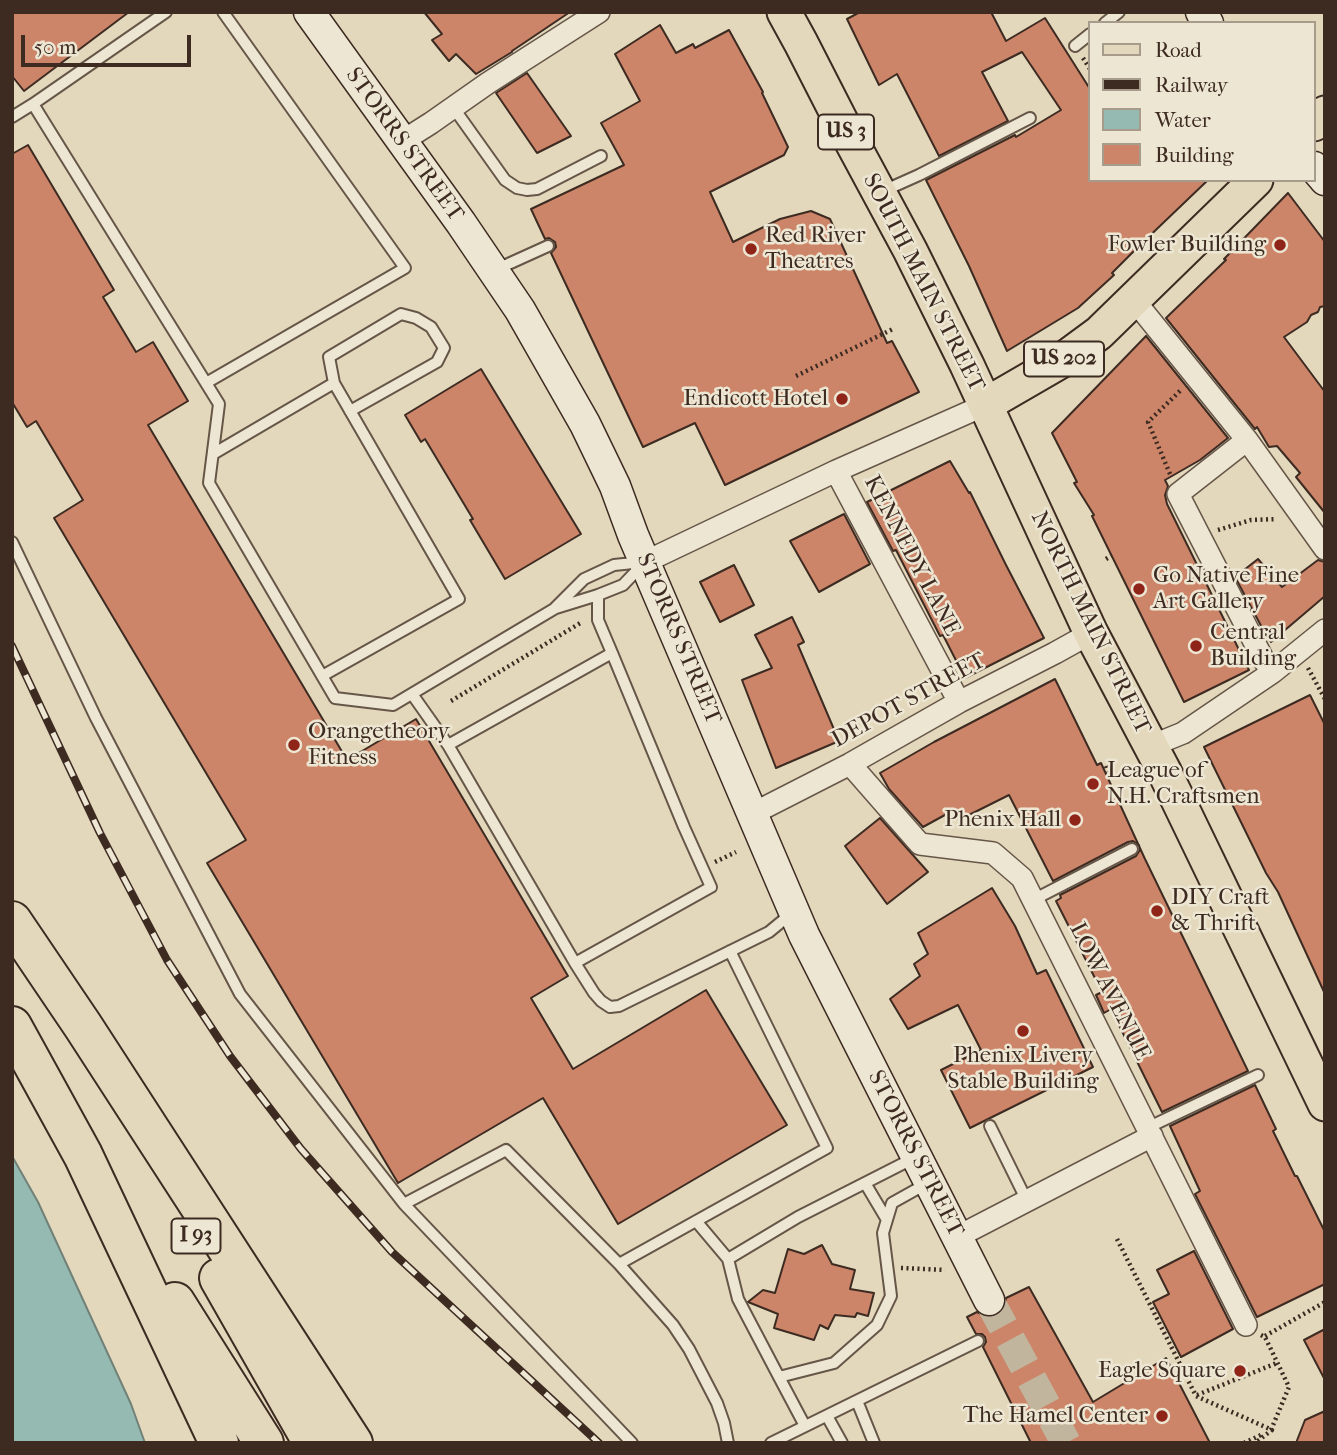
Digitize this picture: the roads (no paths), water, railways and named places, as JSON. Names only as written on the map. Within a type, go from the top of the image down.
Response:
[{"type":"highway","name":"I 93","points":[[12,921],[83,1026],[232,1302],[313,1443]]},
{"type":"highway","name":"I 93","points":[[12,1026],[83,1155],[264,1443]]},
{"type":"highway","points":[[83,1026],[354,1443]]},
{"type":"highway","points":[[83,1155],[219,1443]]},
{"type":"main road","name":"SOUTH MAIN STREET","points":[[789,16],[910,250],[985,405]]},
{"type":"main road","name":"US 202","points":[[985,405],[1061,361],[1099,333],[1253,182]]},
{"type":"main road","name":"NORTH MAIN STREET","points":[[985,405],[1091,633],[1189,822],[1325,1104]]},
{"type":"street","name":"STORRS STREET","points":[[309,12],[461,223],[520,310],[585,424],[615,486],[804,935],[989,1300]]},
{"type":"street","points":[[401,142],[599,12]]},
{"type":"street","points":[[1134,300],[1247,440],[1325,549]]},
{"type":"street","points":[[645,562],[836,471],[985,405]]},
{"type":"street","points":[[1247,440],[1178,494],[1263,659],[1273,672]]},
{"type":"street","name":"KENNEDY LANE","points":[[836,471],[960,702]]},
{"type":"street","name":"DEPOT STREET","points":[[752,814],[1091,633]]},
{"type":"street","points":[[1151,746],[1183,733],[1322,637]]},
{"type":"street","name":"LOW AVENUE","points":[[850,764],[920,844],[993,853],[1023,878],[1246,1325]]},
{"type":"street","points":[[957,1237],[1150,1132]]},
{"type":"lane","points":[[12,117],[166,12]]},
{"type":"lane","points":[[206,383],[405,268],[223,12]]},
{"type":"lane","points":[[1074,46],[1088,36]]},
{"type":"lane","points":[[33,104],[219,404],[209,483],[335,698],[393,705],[554,609],[623,585],[645,562]]},
{"type":"lane","points":[[453,107],[505,180],[517,188],[537,189],[601,156]]},
{"type":"lane","points":[[879,193],[1030,118]]},
{"type":"lane","points":[[492,271],[548,246]]},
{"type":"lane","points":[[322,676],[459,599],[350,411],[334,383],[328,357],[401,314],[416,318],[431,327],[444,348],[437,362],[350,411]]},
{"type":"lane","points":[[213,454],[334,383]]},
{"type":"lane","points":[[12,542],[96,718],[240,994],[404,1204],[632,1443]]},
{"type":"lane","points":[[554,609],[584,579],[614,565],[645,562]]},
{"type":"lane","points":[[575,963],[711,887],[598,620],[598,595]]},
{"type":"lane","points":[[448,745],[612,653]]},
{"type":"lane","points":[[412,694],[448,745],[593,993],[610,1007],[619,1006],[769,932],[794,911]]},
{"type":"lane","points":[[1034,900],[1132,849]]},
{"type":"lane","points":[[619,1264],[827,1148],[730,951]]},
{"type":"lane","points":[[1150,1132],[1258,1075]]},
{"type":"lane","points":[[990,1126],[1027,1200]]},
{"type":"lane","points":[[404,1204],[506,1150],[619,1264],[673,1325],[689,1349],[717,1403],[728,1443]]},
{"type":"lane","points":[[728,1259],[798,1217],[865,1183],[923,1170]]},
{"type":"lane","points":[[779,1377],[834,1363],[877,1325],[891,1296],[883,1233],[892,1203],[923,1170]]},
{"type":"lane","points":[[865,1183],[887,1220]]},
{"type":"lane","points":[[696,1221],[728,1259],[738,1299],[805,1426]]},
{"type":"lane","points":[[771,1443],[978,1341]]},
{"type":"lane","points":[[857,1401],[874,1443]]},
{"type":"lane","points":[[827,1416],[842,1443]]},
{"type":"water","points":[[12,1156],[38,1202],[131,1404],[145,1443],[12,1443]]},
{"type":"tunnel","points":[[989,1300],[1066,1443]]},
{"type":"railway","points":[[12,646],[100,833],[167,960],[230,1056],[301,1149],[392,1252],[599,1443]]},
{"type":"place","name":"Fowler Building","points":[[1280,245]]},
{"type":"place","name":"Red River Theatres","points":[[751,249]]},
{"type":"place","name":"Endicott Hotel","points":[[842,399]]},
{"type":"place","name":"Go Native Fine Art Gallery","points":[[1139,589]]},
{"type":"place","name":"Central Building","points":[[1196,646]]},
{"type":"place","name":"Orangetheory Fitness","points":[[294,745]]},
{"type":"place","name":"League of N.H. Craftsmen","points":[[1093,784]]},
{"type":"place","name":"Phenix Hall","points":[[1075,820]]},
{"type":"place","name":"DIY Craft & Thrift","points":[[1157,911]]},
{"type":"place","name":"Phenix Livery Stable Building","points":[[1023,1031]]},
{"type":"place","name":"Eagle Square","points":[[1240,1371]]},
{"type":"place","name":"The Hamel Center","points":[[1162,1416]]}]
